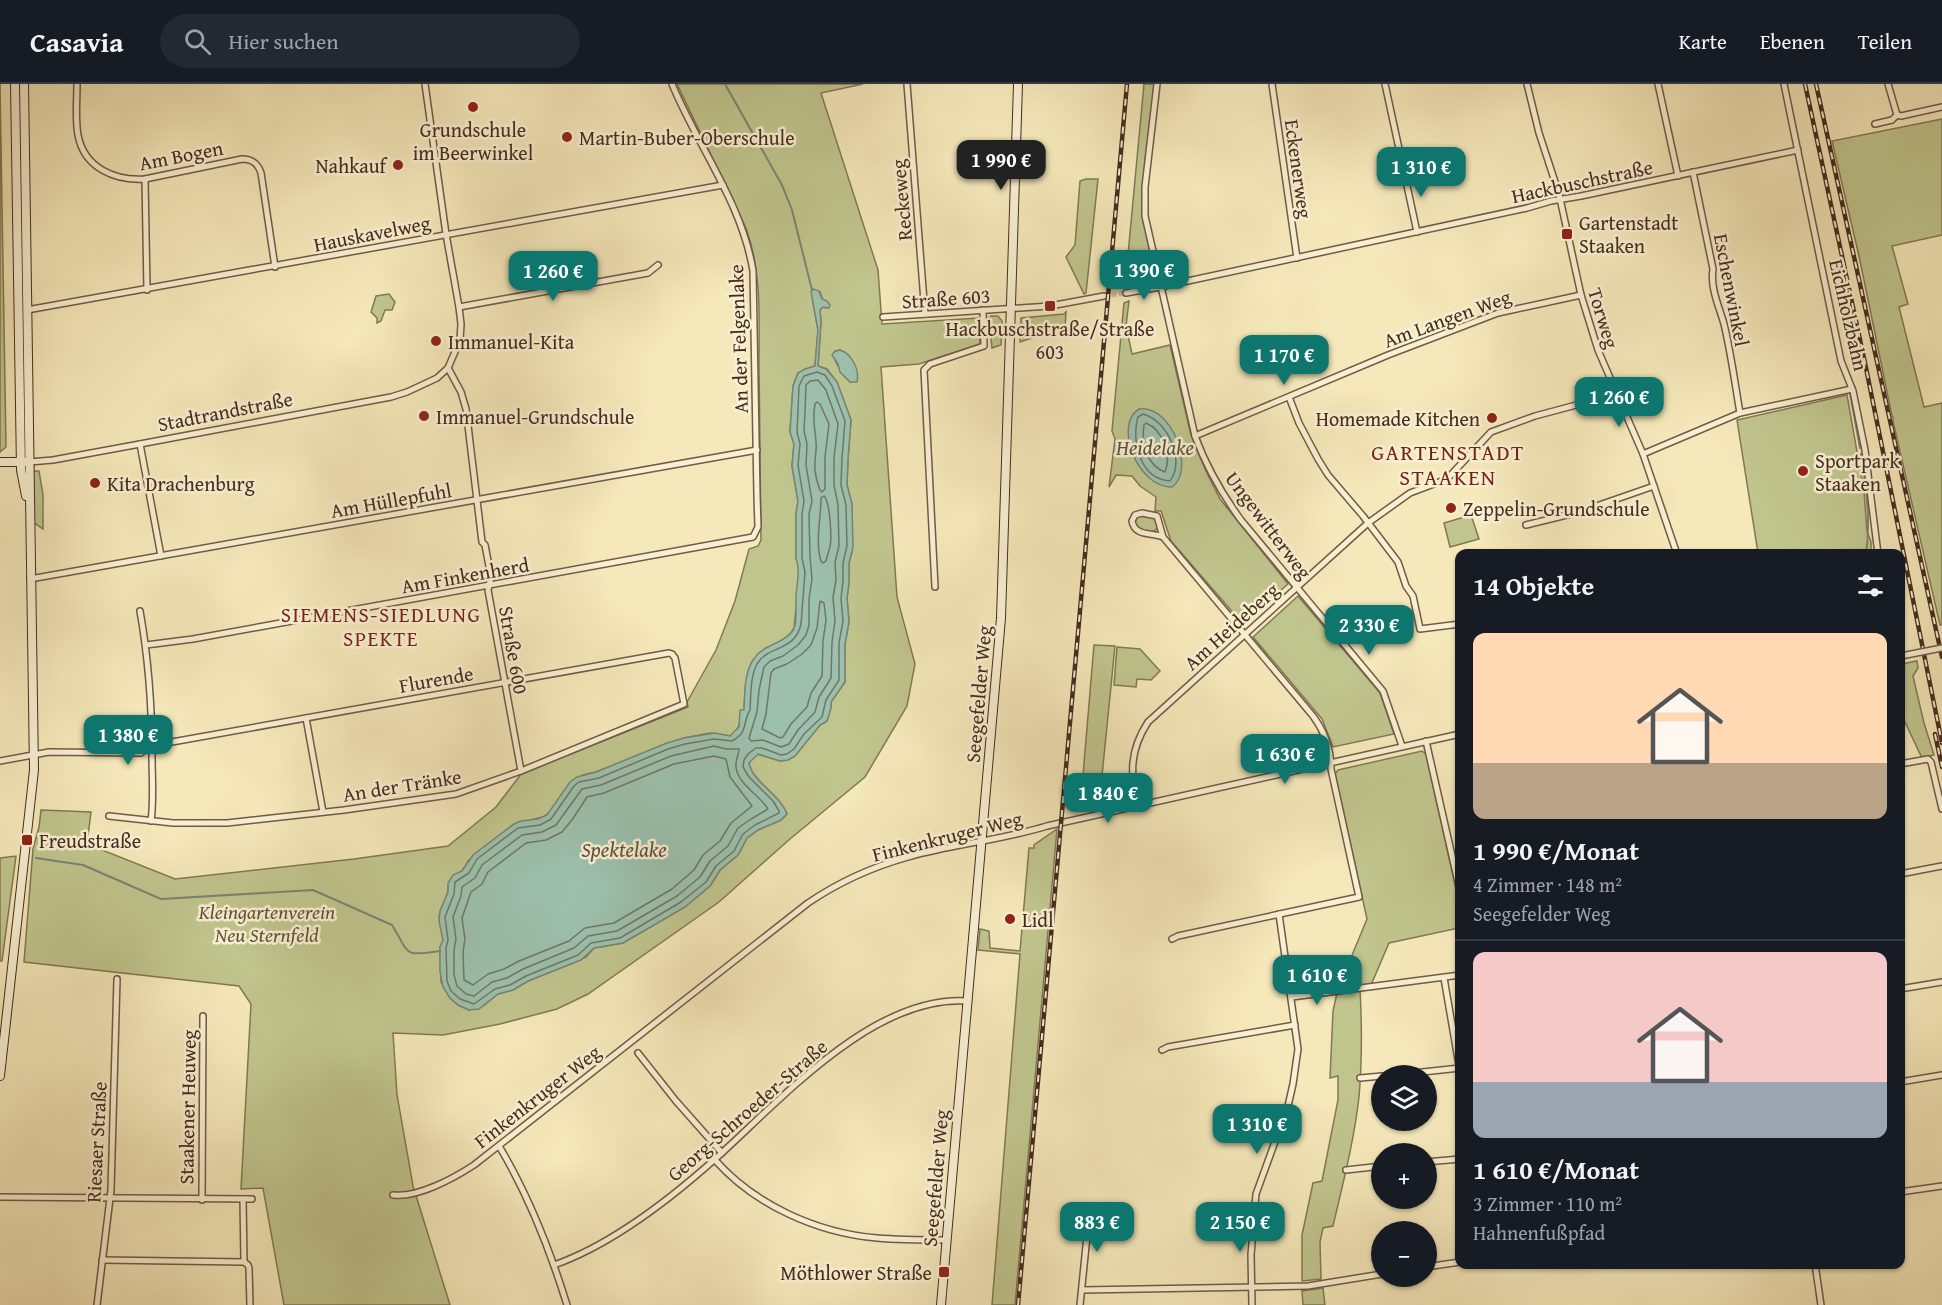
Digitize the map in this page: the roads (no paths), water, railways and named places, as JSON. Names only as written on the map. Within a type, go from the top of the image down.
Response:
[{"type":"street","points":[[15,84],[23,310]]},
{"type":"street","points":[[0,1076],[33,783],[34,754],[30,511],[25,462],[24,84]]},
{"type":"street","name":"Am Bogen","points":[[77,84],[78,137],[83,151],[103,172],[129,180],[145,179],[243,159],[252,160],[261,173],[275,267]]},
{"type":"street","points":[[425,84],[461,324],[460,340],[448,368]]},
{"type":"street","name":"An der Felgenlake","points":[[672,84],[723,185],[750,249],[753,271],[758,527],[753,537]]},
{"type":"street","name":"Reckeweg","points":[[907,84],[925,314]]},
{"type":"street","name":"Seegefelder Weg","points":[[940,1305],[1000,618],[1018,84]]},
{"type":"street","name":"Ungewitterweg","points":[[1157,84],[1144,200],[1160,287],[1195,436],[1227,500],[1383,691],[1402,746]]},
{"type":"street","name":"Eckenerweg","points":[[1272,84],[1297,258]]},
{"type":"street","points":[[1385,84],[1417,232]]},
{"type":"street","name":"Torweg","points":[[1527,84],[1539,133],[1560,200],[1581,295],[1598,350],[1643,454],[1675,549]]},
{"type":"street","points":[[1658,84],[1678,176]]},
{"type":"street","name":"Eichholzbahn","points":[[1784,84],[1842,361],[1852,389],[1866,454],[1877,549]]},
{"type":"street","points":[[1888,84],[1897,115]]},
{"type":"street","points":[[1897,115],[1942,107]]},
{"type":"street","points":[[1875,123],[1892,120],[1897,115]]},
{"type":"street","name":"Hackbuschstraße","points":[[1126,293],[1798,150]]},
{"type":"street","name":"Eschenwinkel","points":[[1693,172],[1713,269],[1715,297],[1723,322],[1740,414]]},
{"type":"street","points":[[145,179],[147,290]]},
{"type":"street","name":"Hauskavelweg","points":[[23,310],[147,290],[723,185]]},
{"type":"street","points":[[459,307],[648,273],[658,265]]},
{"type":"street","name":"Am Langen Weg","points":[[1195,436],[1388,355],[1498,313],[1581,295]]},
{"type":"street","points":[[1011,309],[1050,306],[1104,296]]},
{"type":"street","name":"Straße 603","points":[[883,316],[1011,309]]},
{"type":"street","points":[[935,587],[924,370],[930,364],[984,346],[983,310]]},
{"type":"street","name":"Stadtrandstraße","points":[[0,462],[52,460],[391,397],[427,384],[448,368]]},
{"type":"street","name":"Straße 600","points":[[448,368],[461,392],[465,409],[482,542],[485,545],[491,578],[488,590],[521,771]]},
{"type":"street","points":[[1643,454],[1740,414],[1852,389]]},
{"type":"street","name":"Am Heideberg","points":[[1136,806],[1132,769],[1134,752],[1140,734],[1155,713],[1368,523],[1404,497],[1448,479],[1491,432],[1615,392]]},
{"type":"street","points":[[1289,397],[1299,423],[1328,475],[1398,562],[1406,586],[1413,596],[1420,629],[1455,625]]},
{"type":"street","points":[[140,444],[161,556]]},
{"type":"street","name":"Am Hüllepfuhl","points":[[30,579],[757,450]]},
{"type":"street","points":[[1526,525],[1579,512],[1654,486]]},
{"type":"street","points":[[1163,537],[1137,531],[1132,521],[1135,515],[1142,513],[1157,516],[1163,537],[1318,723],[1325,736],[1359,897],[1172,939]]},
{"type":"street","name":"Am Finkenherd","points":[[146,645],[204,637],[753,537]]},
{"type":"street","points":[[140,612],[152,692],[153,801],[151,821]]},
{"type":"street","points":[[1905,655],[1942,648]]},
{"type":"street","name":"Flurende","points":[[92,752],[103,745],[172,742],[669,653],[675,658],[684,704]]},
{"type":"street","name":"An der Tränke","points":[[109,816],[190,824],[226,823],[456,794],[521,771],[684,704]]},
{"type":"street","points":[[306,718],[323,812]]},
{"type":"street","name":"Finkenkruger Weg","points":[[393,1195],[406,1195],[446,1182],[474,1165],[823,892],[858,874],[890,862],[929,852],[1455,735]]},
{"type":"street","points":[[1426,741],[1455,862]]},
{"type":"street","name":"Flurende","points":[[34,754],[141,753],[153,743]]},
{"type":"street","points":[[0,761],[34,754]]},
{"type":"street","points":[[1905,764],[1930,760],[1933,764],[1942,809]]},
{"type":"street","points":[[1905,873],[1942,866]]},
{"type":"street","points":[[1252,1305],[1252,1243],[1256,1194],[1288,1106],[1298,1049],[1279,914]]},
{"type":"street","points":[[1292,997],[1455,976]]},
{"type":"street","points":[[1444,978],[1455,1045]]},
{"type":"street","name":"Riesaer Straße","points":[[96,1305],[110,1198],[117,979]]},
{"type":"street","points":[[1905,988],[1942,982]]},
{"type":"street","name":"Georg-Schroeder-Straße","points":[[554,1265],[612,1237],[679,1189],[715,1160],[806,1076],[867,1032],[892,1018],[923,1006],[968,1001]]},
{"type":"street","name":"Staakener Heuweg","points":[[201,1200],[203,1016]]},
{"type":"street","points":[[1162,1050],[1168,1047],[1295,1025]]},
{"type":"street","points":[[638,1053],[722,1153]]},
{"type":"street","points":[[1437,1071],[1455,1069]]},
{"type":"street","points":[[1905,1081],[1942,1075]]},
{"type":"street","points":[[1360,1078],[1371,1077]]},
{"type":"street","points":[[499,1146],[538,1225],[567,1305]]},
{"type":"street","points":[[1437,1161],[1455,1159]]},
{"type":"street","points":[[715,1160],[737,1182],[762,1200],[811,1223],[844,1233],[876,1238],[946,1240]]},
{"type":"street","points":[[1346,1170],[1371,1167]]},
{"type":"street","points":[[1905,1191],[1942,1186]]},
{"type":"street","name":"Staakener Heuweg","points":[[0,1197],[201,1200],[252,1198]]},
{"type":"street","points":[[243,1199],[244,1262]]},
{"type":"street","points":[[1080,1305],[1087,1236],[1085,1216]]},
{"type":"street","points":[[102,1260],[244,1262],[249,1268],[250,1305]]},
{"type":"street","points":[[1437,1266],[1455,1263]]},
{"type":"street","points":[[1816,1269],[1821,1305]]},
{"type":"street","points":[[1082,1290],[1308,1286],[1371,1276]]},
{"type":"water","name":"Spektelake","points":[[813,289],[819,291],[822,299],[830,305],[829,308],[823,307],[820,310],[818,366],[826,369],[837,382],[851,420],[847,485],[852,504],[853,547],[849,563],[847,598],[849,622],[845,644],[845,682],[831,702],[827,721],[820,725],[795,756],[788,760],[780,761],[758,754],[749,763],[756,777],[779,800],[787,814],[781,820],[758,830],[747,838],[738,855],[720,870],[710,886],[685,907],[623,943],[594,948],[581,960],[528,981],[513,990],[498,994],[479,1009],[469,1010],[458,1005],[443,987],[440,972],[440,947],[443,940],[439,921],[440,911],[448,892],[448,883],[453,875],[462,871],[473,855],[514,824],[547,815],[570,782],[577,777],[596,772],[684,738],[715,733],[730,736],[739,727],[740,710],[744,710],[746,678],[756,655],[786,638],[793,631],[796,622],[798,574],[796,514],[798,501],[792,466],[794,444],[790,432],[793,386],[798,373],[815,366],[818,330],[811,292]]},
{"type":"water","points":[[839,350],[847,354],[854,362],[857,382],[850,382],[840,372],[832,355]]},
{"type":"water","name":"Heidelake","points":[[1139,409],[1151,410],[1161,417],[1177,440],[1182,467],[1179,479],[1172,487],[1160,485],[1149,477],[1133,454],[1128,428],[1132,417]]},
{"type":"waterway","points":[[725,84],[782,185],[792,210],[812,290]]},
{"type":"waterway","points":[[1850,393],[1860,448]]},
{"type":"waterway","points":[[1861,454],[1868,516],[1866,549]]},
{"type":"waterway","points":[[36,858],[83,865],[161,899],[313,890],[392,925],[408,951],[419,954],[440,951]]},
{"type":"tunnel","points":[[1104,296],[1126,293]]},
{"type":"railway","points":[[1018,1305],[1127,84]]},
{"type":"railway","points":[[1805,84],[1903,549]]},
{"type":"railway","points":[[1816,84],[1942,657]]},
{"type":"railway","points":[[1905,560],[1942,743]]},
{"type":"railway","points":[[1935,734],[1942,767]]},
{"type":"place","name":"Grundschule im Beerwinkel","points":[[473,107]]},
{"type":"place","name":"Martin-Buber-Oberschule","points":[[567,137]]},
{"type":"place","name":"Nahkauf","points":[[398,165]]},
{"type":"place","name":"Gartenstadt Staaken","points":[[1567,234]]},
{"type":"place","name":"Hackbuschstraße/Straße 603","points":[[1050,306]]},
{"type":"place","name":"Immanuel-Kita","points":[[436,341]]},
{"type":"place","name":"Immanuel-Grundschule","points":[[424,416]]},
{"type":"place","name":"Homemade Kitchen","points":[[1492,418]]},
{"type":"place","name":"Sportpark Staaken","points":[[1803,471]]},
{"type":"place","name":"Kita Drachenburg","points":[[95,483]]},
{"type":"place","name":"Zeppelin-Grundschule","points":[[1451,508]]},
{"type":"place","name":"Freudstraße","points":[[27,840]]},
{"type":"place","name":"Lidl","points":[[1010,919]]},
{"type":"place","name":"Möthlower Straße","points":[[944,1272]]},
{"type":"district","name":"GARTENSTADT STAAKEN","points":[[1448,464]]},
{"type":"district","name":"SIEMENS-SIEDLUNG SPEKTE","points":[[381,626]]},
{"type":"park label","name":"Kleingartenverein Neu Sternfeld","points":[[267,922]]}]
